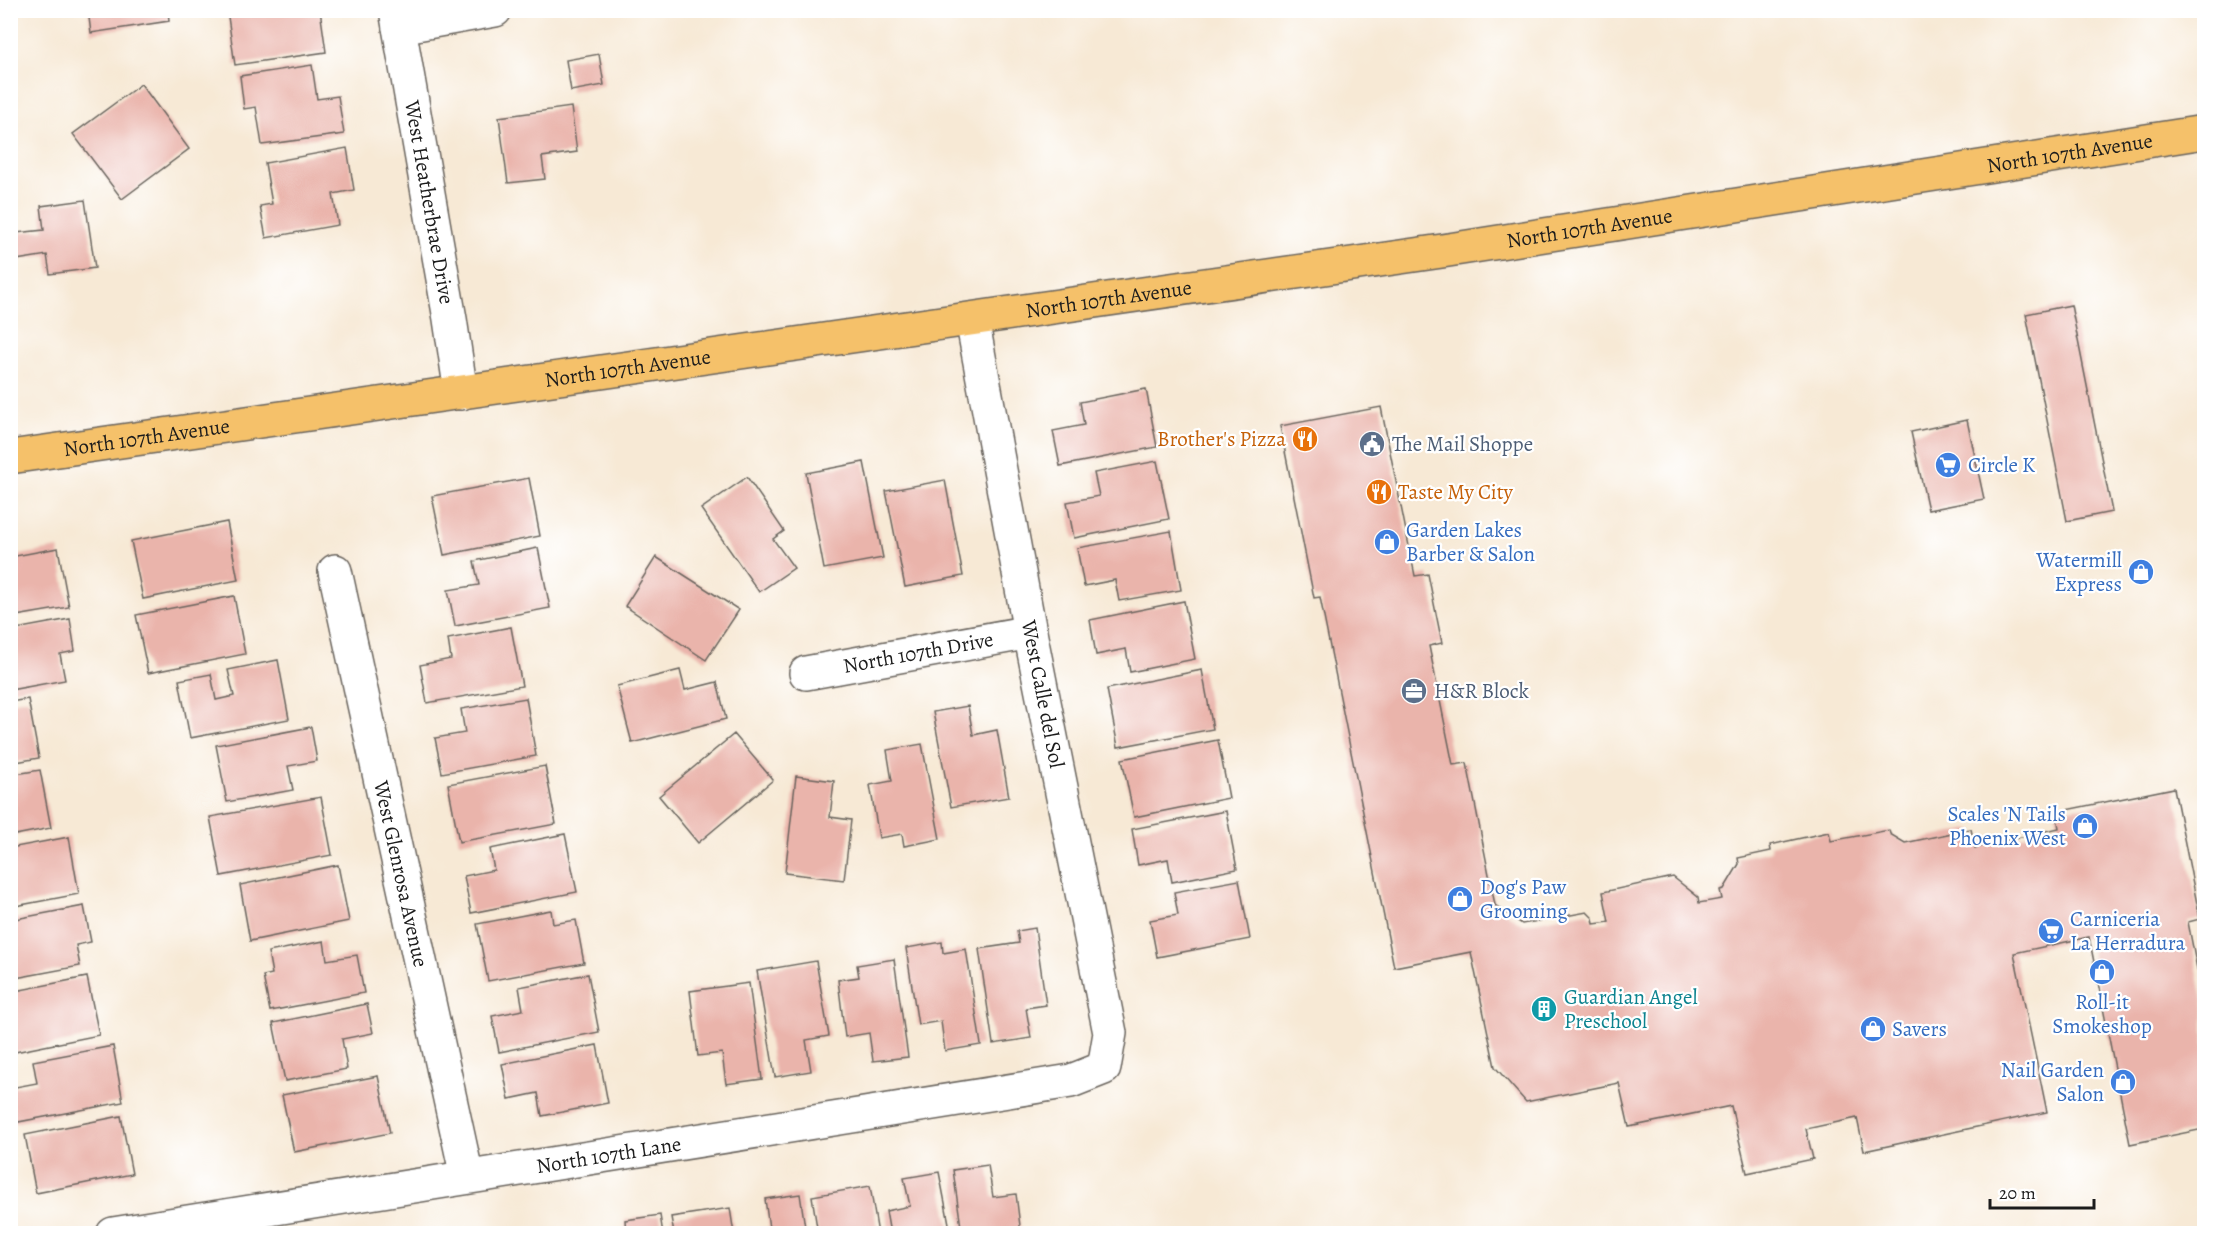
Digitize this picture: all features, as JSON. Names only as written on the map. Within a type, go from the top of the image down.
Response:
[{"type":"main road","name":"North 107th Avenue","points":[[10,458],[1442,251],[2205,132]]},
{"type":"street","points":[[398,19],[495,10]]},
{"type":"street","name":"West Heatherbrae Drive","points":[[398,19],[450,319],[460,393]]},
{"type":"street","name":"West Calle del Sol","points":[[972,319],[1030,632],[1110,1033],[1104,1068]]},
{"type":"street","name":"West Glenrosa Avenue","points":[[335,571],[467,1177]]},
{"type":"street","name":"North 107th Drive","points":[[806,673],[1030,632]]},
{"type":"street","name":"North 107th Lane","points":[[113,1233],[1071,1081],[1104,1068]]},
{"type":"building","points":[[88,10],[168,10],[169,21],[91,33]]},
{"type":"building","points":[[227,10],[320,10],[326,52],[235,65]]},
{"type":"building","points":[[599,54],[604,85],[571,91],[566,60]]},
{"type":"building","points":[[312,65],[317,99],[338,96],[344,134],[262,145],[256,107],[244,109],[240,76]]},
{"type":"building","points":[[141,84],[189,149],[122,199],[73,134]]},
{"type":"building","points":[[571,107],[577,152],[542,157],[545,179],[508,183],[499,117]]},
{"type":"building","points":[[347,148],[354,190],[333,194],[338,225],[266,238],[260,206],[272,204],[265,163]]},
{"type":"building","points":[[85,200],[95,268],[50,274],[47,255],[10,261],[10,204],[16,233],[44,230],[41,206]]},
{"type":"building","name":"Circle K","points":[[2071,305],[2112,512],[2067,521],[2026,314]]},
{"type":"building","points":[[1146,389],[1157,447],[1060,466],[1053,431],[1084,425],[1080,402]]},
{"type":"building","points":[[1381,407],[1415,576],[1428,574],[1442,643],[1429,646],[1453,765],[1467,763],[1495,905],[1522,924],[1587,912],[1593,918],[1594,924],[1609,922],[1603,892],[1673,877],[1698,897],[1699,903],[1722,899],[1720,890],[1724,889],[1739,864],[1738,858],[1771,851],[1770,845],[1829,832],[1831,841],[1889,830],[1890,834],[1905,843],[1971,829],[1975,848],[2059,828],[2056,812],[2174,788],[2200,919],[2188,922],[2204,1005],[2204,1129],[2130,1144],[2089,937],[2014,953],[2047,1112],[1864,1151],[1857,1118],[1806,1129],[1813,1159],[1747,1173],[1731,1106],[1629,1127],[1619,1083],[1526,1102],[1495,1067],[1471,952],[1394,967],[1320,597],[1314,598],[1280,426]]},
{"type":"building","name":"Circle K","points":[[1967,420],[1984,499],[1928,510],[1911,432]]},
{"type":"building","points":[[1157,461],[1169,519],[1074,538],[1067,502],[1099,496],[1094,473]]},
{"type":"building","points":[[864,462],[883,558],[824,569],[806,473]]},
{"type":"building","points":[[747,477],[784,531],[773,539],[794,568],[759,592],[701,509]]},
{"type":"building","points":[[529,478],[540,536],[444,555],[432,496]]},
{"type":"building","points":[[945,480],[963,576],[905,587],[886,491]]},
{"type":"building","points":[[227,522],[238,580],[143,599],[131,541]]},
{"type":"building","points":[[1171,531],[1181,590],[1119,601],[1115,580],[1084,586],[1077,548]]},
{"type":"building","points":[[58,548],[69,607],[10,617],[10,557]]},
{"type":"building","points":[[538,548],[550,608],[455,626],[448,590],[479,585],[474,561]]},
{"type":"building","points":[[656,557],[739,610],[706,660],[625,606]]},
{"type":"building","name":"Watermill Express","points":[[2141,566],[2146,568],[2147,575],[2143,579],[2137,576],[2136,570]]},
{"type":"building","points":[[234,596],[245,654],[148,673],[136,615]]},
{"type":"building","points":[[1184,601],[1195,659],[1130,672],[1126,649],[1096,655],[1090,620]]},
{"type":"building","points":[[70,619],[75,651],[60,654],[65,680],[10,690],[10,630]]},
{"type":"building","points":[[511,627],[522,686],[427,703],[420,665],[451,659],[448,639]]},
{"type":"building","points":[[278,660],[289,719],[190,738],[179,680],[211,674],[216,700],[234,696],[228,670]]},
{"type":"building","points":[[680,670],[685,690],[717,682],[726,719],[632,743],[617,686]]},
{"type":"building","points":[[1202,670],[1213,729],[1118,747],[1107,689]]},
{"type":"building","points":[[526,698],[536,756],[442,773],[435,738],[465,733],[461,709]]},
{"type":"building","points":[[28,699],[39,758],[10,763],[10,702]]},
{"type":"building","points":[[968,706],[973,735],[997,730],[1009,797],[951,807],[933,712]]},
{"type":"building","points":[[311,727],[317,761],[288,766],[293,790],[227,802],[216,745]]},
{"type":"building","points":[[734,734],[773,780],[698,843],[659,796]]},
{"type":"building","points":[[1218,740],[1229,798],[1134,817],[1122,759]]},
{"type":"building","points":[[922,744],[940,839],[904,846],[902,834],[879,838],[870,785],[892,781],[887,750]]},
{"type":"building","points":[[545,766],[556,824],[459,842],[448,784]]},
{"type":"building","points":[[40,770],[51,828],[10,836],[10,775]]},
{"type":"building","points":[[796,776],[834,781],[830,817],[851,820],[844,880],[785,873]]},
{"type":"building","points":[[321,797],[332,855],[221,876],[210,817]]},
{"type":"building","points":[[1226,811],[1237,869],[1172,882],[1168,859],[1138,865],[1132,829]]},
{"type":"building","points":[[565,834],[577,892],[471,913],[464,876],[494,870],[490,849]]},
{"type":"building","points":[[69,837],[79,894],[10,907],[10,848]]},
{"type":"building","points":[[338,865],[349,921],[250,941],[240,885]]},
{"type":"building","points":[[1239,880],[1250,939],[1157,957],[1150,920],[1178,915],[1174,892]]},
{"type":"building","points":[[84,906],[91,942],[76,945],[80,966],[10,979],[10,920]]},
{"type":"building","points":[[551,910],[553,924],[576,920],[584,963],[488,981],[477,924]]},
{"type":"building","points":[[1035,928],[1046,1005],[1026,1008],[1031,1038],[993,1044],[979,949],[1019,943],[1017,931]]},
{"type":"building","points":[[324,941],[327,960],[357,955],[364,993],[270,1011],[263,976],[272,974],[268,952]]},
{"type":"building","points":[[942,942],[943,953],[966,949],[981,1045],[945,1051],[941,1021],[918,1025],[906,948]]},
{"type":"building","points":[[894,959],[908,1057],[873,1061],[869,1033],[845,1037],[838,980],[859,977],[857,965]]},
{"type":"building","points":[[816,961],[829,1036],[806,1040],[811,1071],[775,1077],[757,971]]},
{"type":"building","points":[[588,974],[599,1032],[499,1052],[492,1016],[523,1010],[519,987]]},
{"type":"building","points":[[87,977],[99,1035],[10,1053],[10,992]]},
{"type":"building","points":[[749,983],[762,1079],[726,1084],[722,1053],[698,1056],[690,991]]},
{"type":"building","points":[[367,1004],[373,1033],[342,1039],[347,1069],[285,1081],[273,1023]]},
{"type":"building","points":[[597,1045],[608,1103],[542,1116],[538,1093],[509,1099],[502,1064]]},
{"type":"building","points":[[113,1046],[123,1102],[13,1123],[10,1088],[37,1083],[33,1061]]},
{"type":"building","points":[[378,1076],[390,1133],[294,1152],[282,1095]]},
{"type":"building","points":[[121,1116],[132,1174],[36,1193],[25,1135]]},
{"type":"building","points":[[988,1165],[993,1197],[1016,1194],[1021,1234],[962,1234],[953,1170]]},
{"type":"building","points":[[939,1172],[951,1234],[890,1234],[886,1211],[910,1206],[904,1178]]},
{"type":"building","points":[[870,1186],[878,1234],[818,1234],[812,1196]]},
{"type":"building","points":[[800,1194],[806,1234],[745,1234],[769,1228],[765,1199]]},
{"type":"building","points":[[730,1208],[734,1234],[674,1234],[671,1217]]},
{"type":"building","points":[[660,1215],[663,1234],[626,1234],[625,1220]]},
{"type":"building","points":[[590,1229],[591,1234],[567,1234],[567,1232]]},
{"type":"place","name":"Brother's Pizza","points":[[1305,439]]},
{"type":"place","name":"The Mail Shoppe","points":[[1372,444]]},
{"type":"place","name":"Circle K","points":[[1948,465]]},
{"type":"place","name":"Taste My City","points":[[1379,492]]},
{"type":"place","name":"Garden Lakes Barber & Salon","points":[[1387,542]]},
{"type":"place","name":"Watermill Express","points":[[2141,572]]},
{"type":"place","name":"H&R Block","points":[[1414,691]]},
{"type":"place","name":"Scales 'N Tails Phoenix West","points":[[2085,826]]},
{"type":"place","name":"Dog's Paw Grooming","points":[[1460,899]]},
{"type":"place","name":"Carniceria La Herradura","points":[[2051,931]]},
{"type":"place","name":"Roll-it Smokeshop","points":[[2102,972]]},
{"type":"place","name":"Guardian Angel Preschool","points":[[1544,1009]]},
{"type":"place","name":"Savers","points":[[1873,1029]]},
{"type":"place","name":"Nail Garden Salon","points":[[2123,1082]]}]
